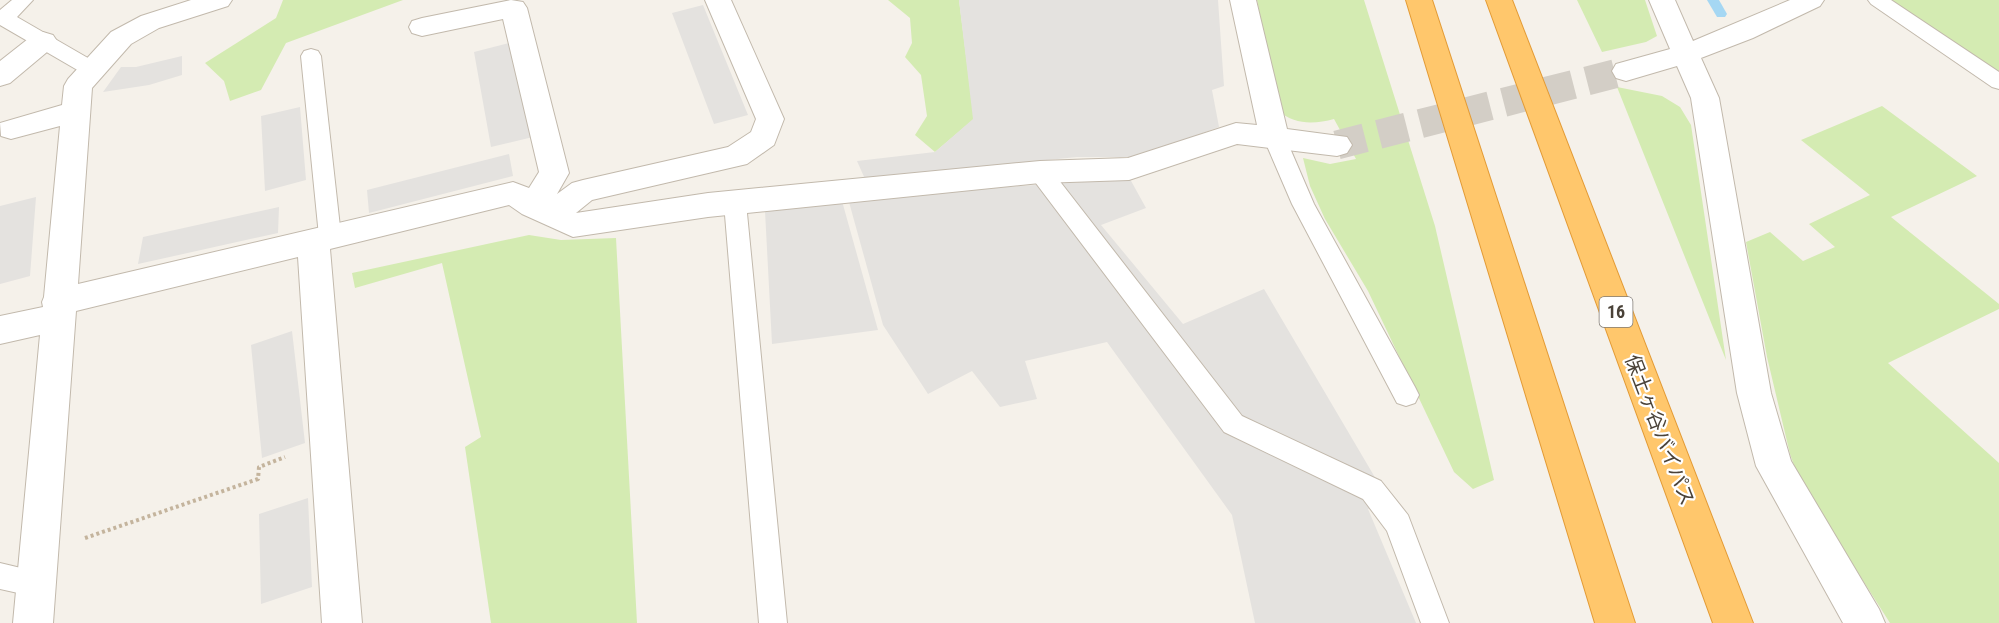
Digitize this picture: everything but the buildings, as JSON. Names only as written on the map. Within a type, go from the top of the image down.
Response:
[{"type":"highway","points":[[1419,0],[1615,623]]},
{"type":"highway","name":"保土ヶ谷バイパス","points":[[1499,0],[1732,623]]},
{"type":"street","points":[[33,623],[78,86],[121,38],[150,22],[219,0]]},
{"type":"street","points":[[544,211],[563,205],[583,191],[737,156],[764,138],[770,118],[718,0]]},
{"type":"street","points":[[1243,0],[1275,139]]},
{"type":"street","points":[[1662,0],[1705,98],[1754,393],[1774,466],[1865,623]]},
{"type":"street","points":[[1626,71],[1686,55],[1775,18],[1811,0]]},
{"type":"street","points":[[422,27],[514,8],[554,173],[544,211]]},
{"type":"street","points":[[0,76],[43,41]]},
{"type":"street","points":[[5,127],[76,111]]},
{"type":"street","points":[[0,330],[58,310],[322,238],[513,193],[573,225],[735,203],[1040,172],[1129,169],[1236,133],[1337,145]]},
{"type":"street","points":[[322,238],[328,442],[342,623]]},
{"type":"lane","points":[[23,0],[2,18],[93,70]]},
{"type":"lane","points":[[1878,0],[1999,82]]},
{"type":"lane","points":[[311,56],[322,238]]},
{"type":"lane","points":[[1275,139],[1303,204],[1406,395]]},
{"type":"lane","points":[[1040,172],[1233,424],[1372,490],[1398,524],[1435,623]]},
{"type":"lane","points":[[735,203],[773,623]]},
{"type":"lane","points":[[0,576],[37,569]]},
{"type":"path","points":[[37,569],[258,479],[259,467],[328,442]]},
{"type":"green space","points":[[283,0],[403,0],[286,43],[261,90],[230,101],[224,81],[205,63],[276,18]]},
{"type":"green space","points":[[888,0],[959,0],[974,119],[935,152],[915,135],[927,116],[921,75],[905,57],[912,43],[910,18]]},
{"type":"green space","points":[[1257,0],[1364,0],[1435,226],[1494,480],[1473,489],[1454,472],[1368,291],[1325,219],[1310,186],[1303,158],[1330,164],[1356,159],[1334,119],[1320,122],[1298,121],[1279,111]]},
{"type":"green space","points":[[1577,0],[1645,0],[1657,36],[1646,42],[1602,52]]},
{"type":"green space","points":[[1890,0],[1999,0],[1999,72]]},
{"type":"green space","points":[[1617,87],[1662,96],[1680,107],[1691,125],[1726,360]]},
{"type":"green space","points":[[1882,106],[1977,176],[1891,217],[1999,304],[1999,309],[1888,363],[1999,463],[1999,623],[1890,623],[1800,482],[1790,454],[1767,357],[1746,242],[1770,232],[1803,261],[1835,247],[1809,224],[1870,195],[1801,140]]},
{"type":"green space","points":[[529,235],[561,240],[616,238],[637,623],[491,623],[465,447],[481,437],[442,263],[355,288],[352,273]]},
{"type":"shaded area","points":[[959,0],[1218,0],[1224,86],[1212,90],[1219,127],[1137,157],[1077,157],[865,179],[857,161],[935,152],[973,119]]},
{"type":"shaded area","points":[[703,5],[748,115],[714,124],[672,13]]},
{"type":"shaded area","points":[[513,42],[533,137],[491,147],[474,52]]},
{"type":"shaded area","points":[[182,56],[182,75],[149,85],[103,92],[121,67],[136,67]]},
{"type":"shaded area","points":[[300,107],[306,180],[265,191],[261,116]]},
{"type":"shaded area","points":[[509,154],[513,176],[369,213],[367,190]]},
{"type":"shaded area","points":[[1130,179],[1146,208],[1101,225],[1183,324],[1264,289],[1393,508],[1368,509],[1416,623],[1255,623],[1232,515],[1107,342],[1025,361],[1037,399],[1000,407],[972,371],[928,394],[883,325],[849,202],[989,188]]},
{"type":"shaded area","points":[[36,197],[30,276],[0,284],[0,206]]},
{"type":"shaded area","points":[[842,201],[878,330],[772,344],[765,211]]},
{"type":"shaded area","points":[[279,207],[278,233],[138,264],[143,237]]},
{"type":"shaded area","points":[[292,331],[305,443],[262,458],[251,345]]},
{"type":"shaded area","points":[[308,498],[312,587],[261,604],[259,514]]},
{"type":"waterway","points":[[1713,0],[1721,14]]},
{"type":"tunnel","points":[[1337,145],[1626,71]]}]
